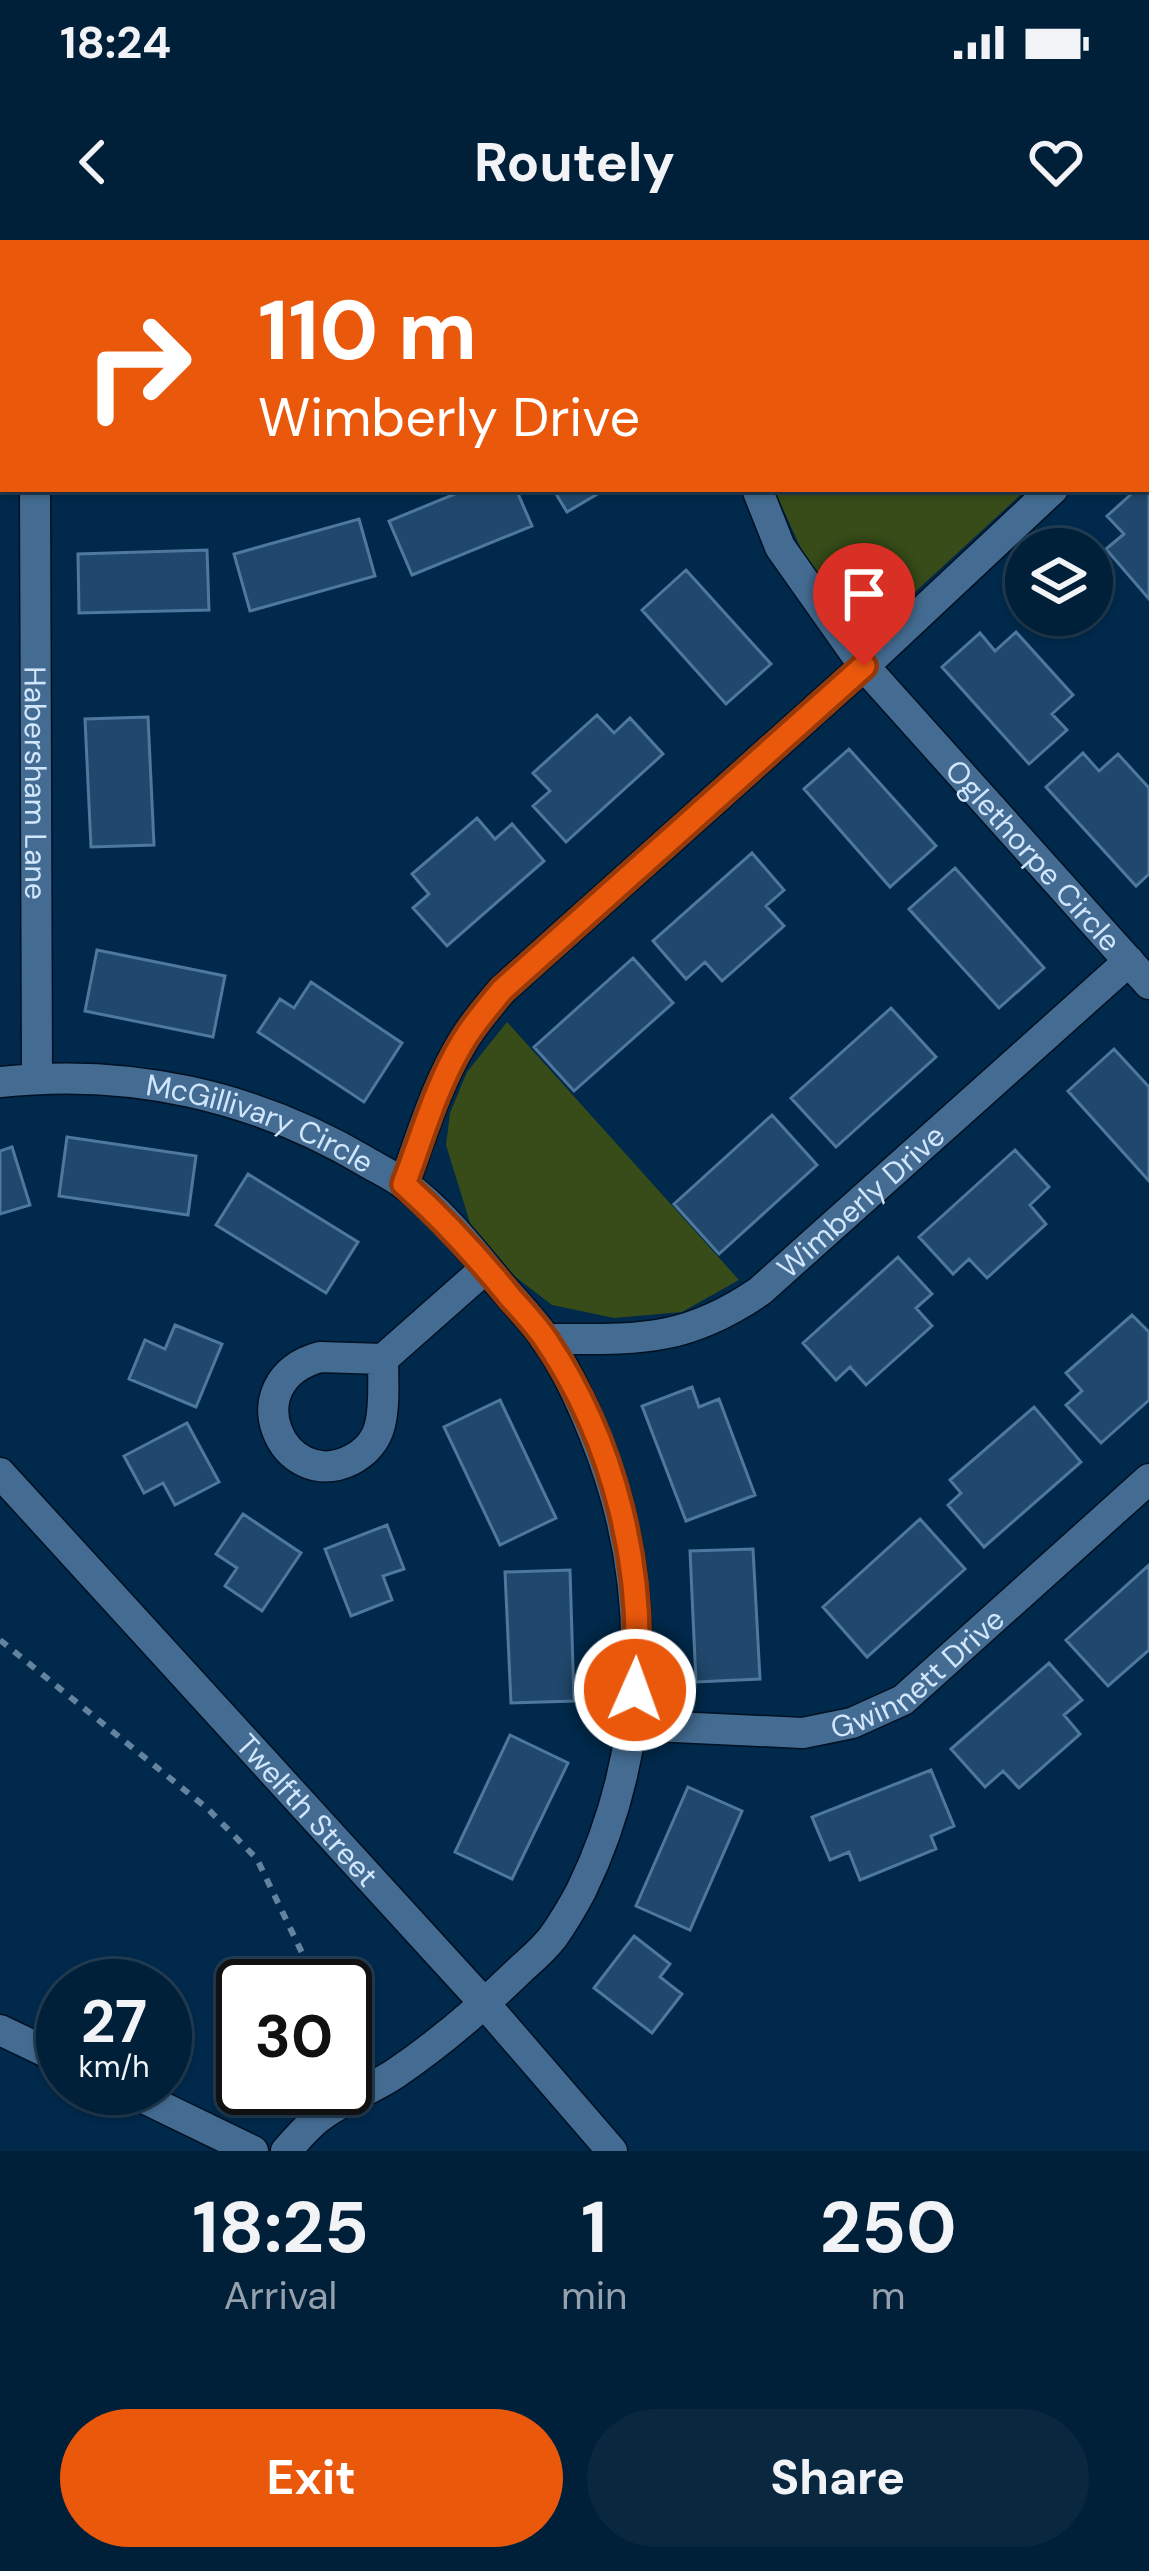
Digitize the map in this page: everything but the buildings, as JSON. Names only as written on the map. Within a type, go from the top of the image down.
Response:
[{"type":"street","name":"Habersham Lane","points":[[35,492],[37,1079]]},
{"type":"street","name":"Oglethorpe Circle","points":[[758,492],[780,547],[864,666],[1139,972]]},
{"type":"street","points":[[404,1184],[459,1047],[502,990],[864,666],[1050,492]]},
{"type":"street","name":"Wimberly Drive","points":[[545,1339],[656,1336],[702,1325],[729,1312],[760,1291],[1139,972]]},
{"type":"street","name":"McGillivary Circle","points":[[0,1082],[98,1077],[197,1091],[301,1128],[404,1184],[439,1215],[545,1339],[582,1404],[621,1509],[636,1607],[638,1655],[632,1725],[602,1843],[579,1894],[552,1940],[485,2004],[396,2073],[319,2117],[286,2151]]},
{"type":"street","points":[[383,1359],[486,1268]]},
{"type":"street","name":"Twelfth Street","points":[[0,1473],[485,2004],[612,2151]]},
{"type":"street","name":"Gwinnett Drive","points":[[632,1725],[803,1733],[852,1723],[903,1700],[1149,1479]]},
{"type":"street","points":[[0,2030],[36,2047]]},
{"type":"street","points":[[179,2115],[253,2151]]},
{"type":"path","points":[[0,1640],[208,1809],[257,1859],[305,1959]]},
{"type":"green space","points":[[775,492],[1024,492],[902,604],[870,620],[835,600],[807,562]]},
{"type":"green space","points":[[507,1022],[739,1280],[682,1312],[614,1318],[552,1305],[501,1266],[471,1226],[446,1145],[450,1113],[467,1072]]},
{"type":"route","points":[[635,1690],[638,1631],[630,1551],[621,1509],[582,1404],[545,1339],[439,1215],[404,1184],[459,1047],[502,990],[864,666]]}]
